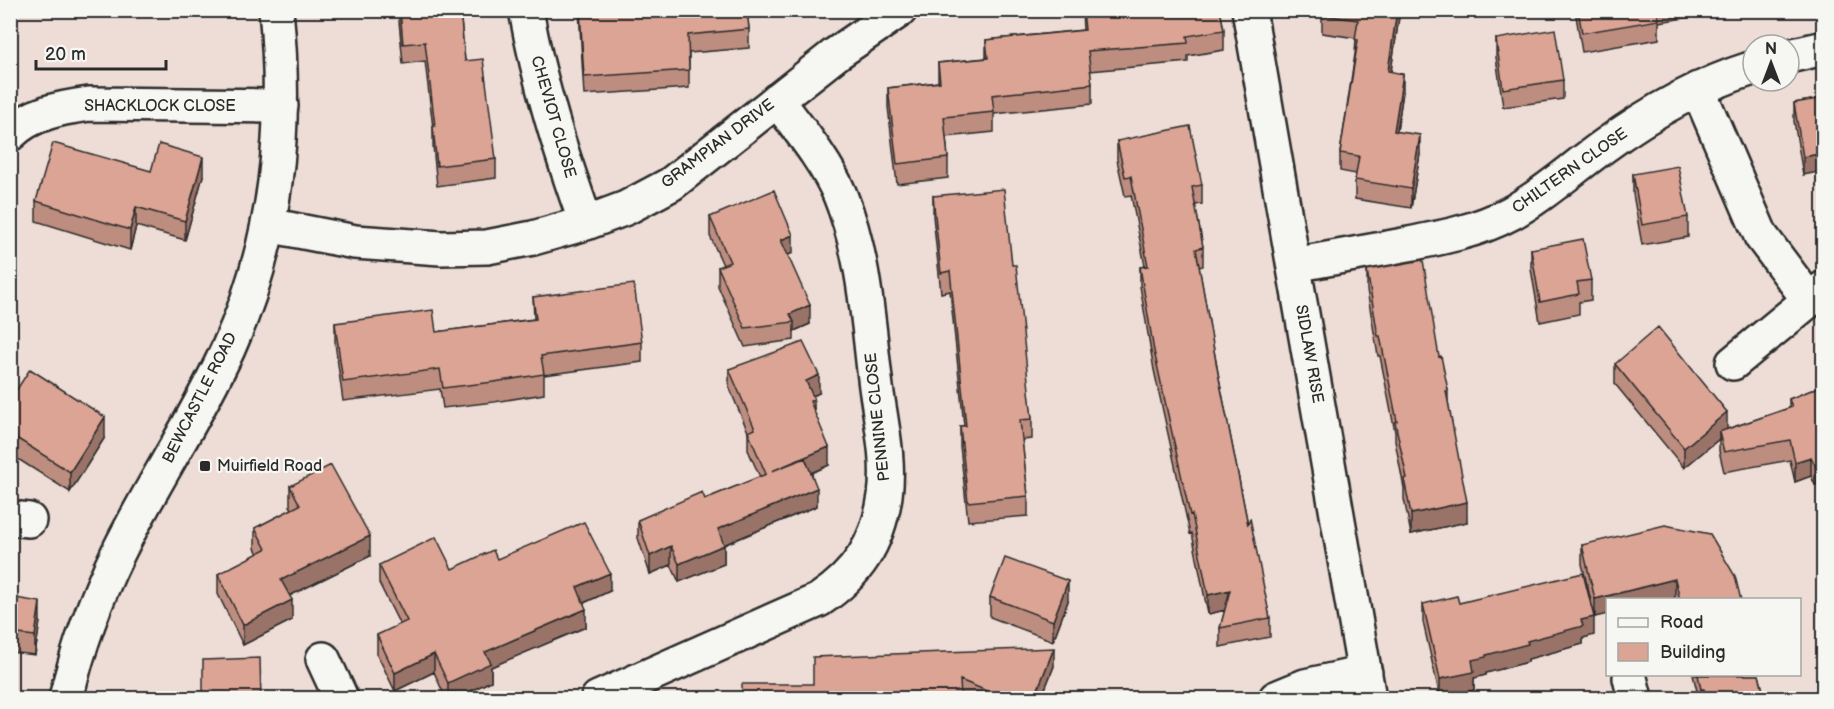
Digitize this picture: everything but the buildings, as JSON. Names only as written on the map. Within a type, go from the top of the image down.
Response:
[{"type":"street","name":"BEWCASTLE ROAD","points":[[66,699],[95,603],[118,552],[228,348],[252,286],[268,225],[278,166],[281,106],[276,10]]},
{"type":"street","name":"CHEVIOT CLOSE","points":[[526,10],[552,126],[586,223]]},
{"type":"street","name":"GRAMPIAN DRIVE","points":[[268,225],[355,242],[441,248],[487,247],[533,238],[586,223],[626,207],[670,184],[854,41],[900,10]]},
{"type":"street","name":"SIDLAW RISE","points":[[1249,10],[1367,686]]},
{"type":"street","points":[[1801,53],[1824,48]]},
{"type":"street","name":"CHILTERN CLOSE","points":[[1294,265],[1450,236],[1483,226],[1513,212],[1648,117],[1698,89],[1741,73]]},
{"type":"street","points":[[1698,89],[1761,236],[1816,294],[1733,363]]},
{"type":"street","name":"PENNINE CLOSE","points":[[598,699],[819,600],[840,586],[857,569],[868,550],[885,498],[886,458],[859,261],[839,193],[816,153],[777,100]]},
{"type":"street","name":"SHACKLOCK CLOSE","points":[[10,134],[19,126],[52,111],[89,104],[281,106]]},
{"type":"street","points":[[323,659],[341,699]]},
{"type":"street","points":[[1275,699],[1305,686],[1367,686]]},
{"type":"place","name":"Muirfield Road","points":[[205,466]]}]
